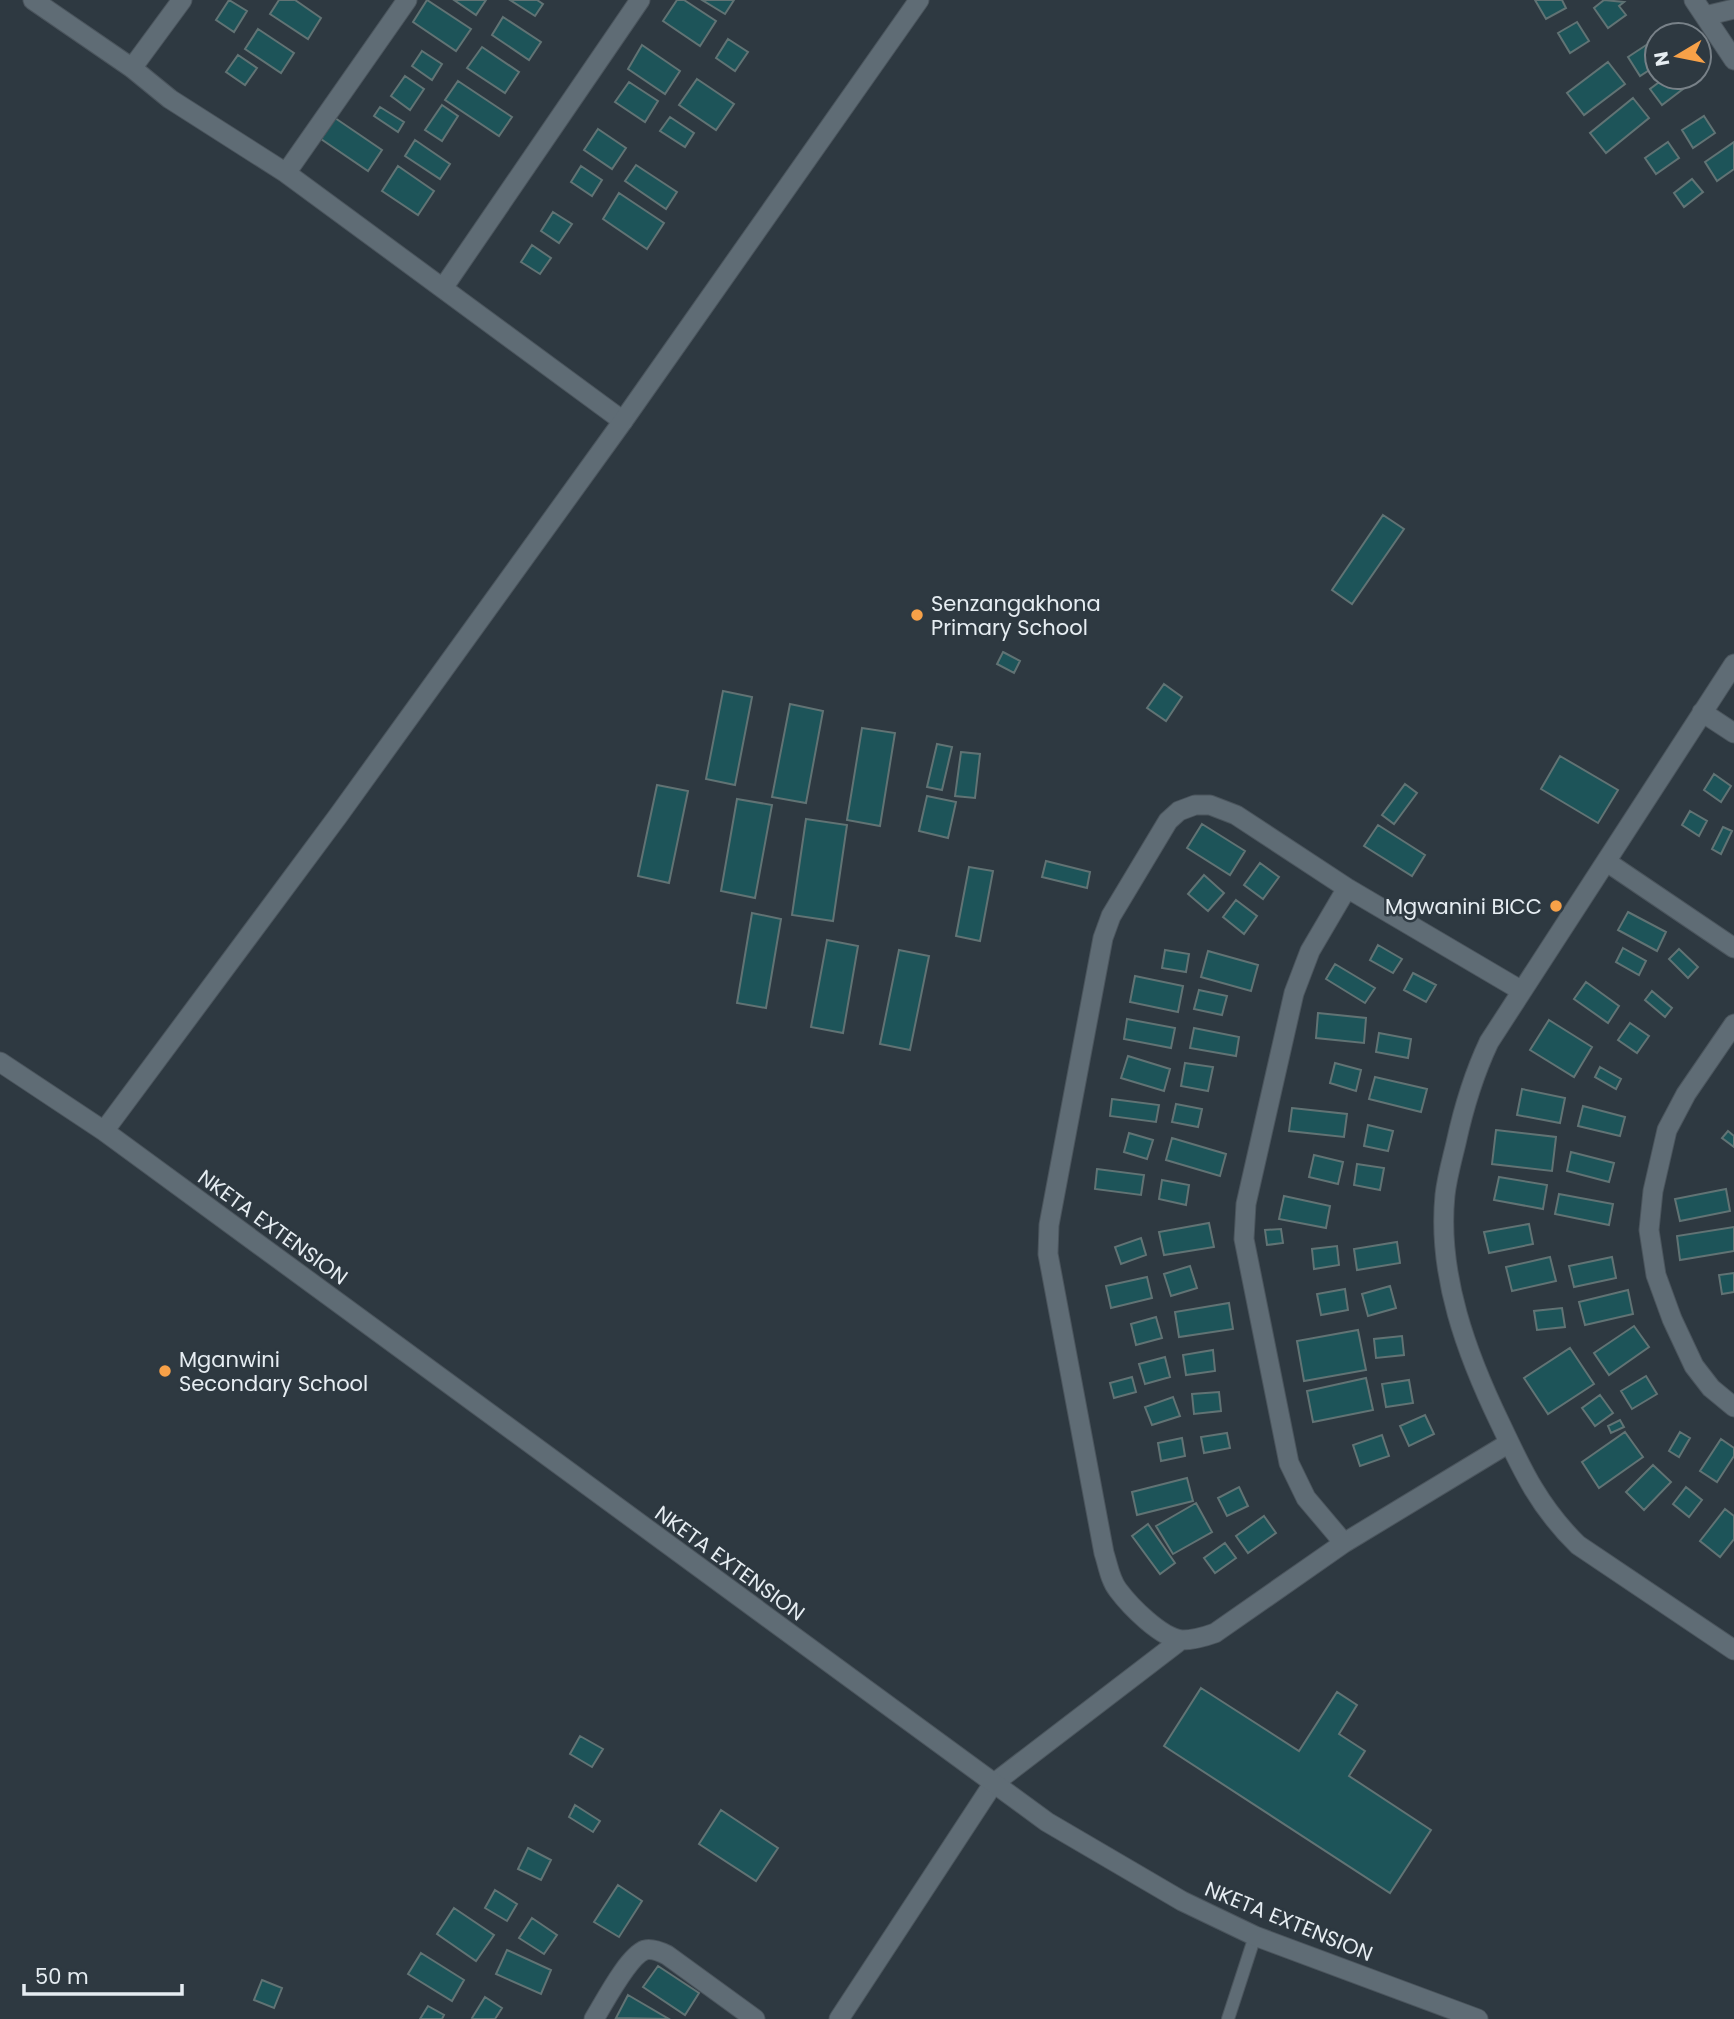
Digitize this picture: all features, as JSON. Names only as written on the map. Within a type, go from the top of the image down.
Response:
[{"type":"street","points":[[33,0],[132,68],[170,99],[286,173],[623,421]]},
{"type":"street","points":[[132,68],[182,0]]},
{"type":"street","points":[[286,173],[407,0]]},
{"type":"street","points":[[443,288],[640,0]]},
{"type":"street","points":[[104,1131],[338,816],[623,421],[919,0]]},
{"type":"street","points":[[1699,8],[1734,9]]},
{"type":"street","points":[[1699,8],[1734,60]]},
{"type":"street","points":[[1734,664],[1489,1042],[1467,1093],[1445,1193],[1444,1223],[1451,1286],[1468,1352],[1534,1492],[1558,1525],[1578,1545],[1734,1650]]},
{"type":"street","points":[[1702,712],[1734,733]]},
{"type":"street","points":[[1509,1443],[1344,1543],[1215,1633],[1181,1640],[1165,1634],[1150,1623],[1117,1588],[1104,1553],[1048,1254],[1049,1225],[1103,938],[1111,915],[1168,821],[1179,811],[1195,805],[1210,805],[1236,815],[1347,888],[1522,991]]},
{"type":"street","points":[[1607,862],[1734,948]]},
{"type":"street","points":[[1344,1543],[1306,1498],[1289,1463],[1244,1239],[1244,1225],[1246,1204],[1294,993],[1310,951],[1347,888]]},
{"type":"street","points":[[1734,1024],[1686,1094],[1667,1130],[1653,1191],[1649,1230],[1656,1275],[1672,1320],[1694,1366],[1711,1388],[1734,1407]]},
{"type":"street","name":"NKETA EXTENSION","points":[[0,1062],[104,1131],[1047,1822],[1182,1901],[1255,1936],[1478,2019]]},
{"type":"street","points":[[839,2019],[993,1784],[1181,1640]]},
{"type":"street","points":[[594,2019],[631,1962],[644,1950],[650,1950],[667,1955],[755,2019]]},
{"type":"lane","points":[[1228,2019],[1255,1936]]},
{"type":"building","points":[[229,0],[247,11],[234,32],[216,20]]},
{"type":"building","points":[[279,0],[295,0],[321,18],[308,39],[270,14]]},
{"type":"building","points":[[427,0],[471,29],[456,51],[413,22]]},
{"type":"building","points":[[454,0],[486,0],[476,15]]},
{"type":"building","points":[[510,0],[537,0],[543,4],[535,16]]},
{"type":"building","points":[[677,0],[684,0],[716,21],[700,46],[663,21]]},
{"type":"building","points":[[702,0],[734,0],[725,14]]},
{"type":"building","points":[[1535,0],[1562,0],[1566,8],[1546,19]]},
{"type":"building","points":[[1604,0],[1624,2],[1619,6],[1626,15],[1608,28],[1594,8]]},
{"type":"building","points":[[503,17],[541,42],[529,60],[492,35]]},
{"type":"building","points":[[1577,22],[1589,41],[1570,53],[1558,33]]},
{"type":"building","points":[[258,29],[294,53],[281,73],[245,49]]},
{"type":"building","points":[[728,39],[748,52],[735,71],[716,58]]},
{"type":"building","points":[[642,45],[680,71],[665,94],[628,69]]},
{"type":"building","points":[[482,47],[519,72],[505,93],[467,68]]},
{"type":"building","points":[[1643,47],[1643,74],[1640,76],[1628,57]]},
{"type":"building","points":[[422,51],[442,64],[432,80],[412,66]]},
{"type":"building","points":[[238,55],[257,68],[245,85],[226,72]]},
{"type":"building","points":[[1608,62],[1625,84],[1584,115],[1567,93]]},
{"type":"building","points":[[405,76],[424,89],[410,110],[391,96]]},
{"type":"building","points":[[697,79],[734,104],[716,130],[679,105]]},
{"type":"building","points":[[458,81],[512,117],[499,136],[445,100]]},
{"type":"building","points":[[629,82],[658,101],[645,122],[615,102]]},
{"type":"building","points":[[1652,91],[1680,91],[1662,105]]},
{"type":"building","points":[[1633,98],[1649,118],[1606,153],[1590,133]]},
{"type":"building","points":[[442,105],[458,116],[442,141],[425,130]]},
{"type":"building","points":[[380,107],[404,122],[398,132],[374,116]]},
{"type":"building","points":[[1704,116],[1715,133],[1693,148],[1682,130]]},
{"type":"building","points":[[670,117],[694,133],[685,147],[660,131]]},
{"type":"building","points":[[335,118],[382,150],[368,171],[321,139]]},
{"type":"building","points":[[598,129],[626,148],[612,169],[584,150]]},
{"type":"building","points":[[415,140],[450,164],[440,179],[405,156]]},
{"type":"building","points":[[1668,142],[1679,158],[1656,174],[1645,158]]},
{"type":"building","points":[[1734,142],[1734,169],[1717,181],[1705,162]]},
{"type":"building","points":[[636,165],[677,192],[666,209],[625,181]]},
{"type":"building","points":[[398,166],[434,191],[418,215],[382,191]]},
{"type":"building","points":[[581,166],[602,180],[592,196],[571,182]]},
{"type":"building","points":[[1692,179],[1703,192],[1684,207],[1674,193]]},
{"type":"building","points":[[619,193],[664,223],[647,249],[603,219]]},
{"type":"building","points":[[553,212],[572,224],[559,243],[541,231]]},
{"type":"building","points":[[532,245],[551,258],[540,274],[521,262]]},
{"type":"building","points":[[1383,515],[1404,529],[1352,604],[1332,590]]},
{"type":"building","points":[[1003,652],[1020,661],[1014,673],[997,664]]},
{"type":"building","points":[[1164,684],[1182,697],[1166,721],[1147,708]]},
{"type":"building","points":[[723,691],[752,697],[735,785],[706,779]]},
{"type":"building","points":[[790,704],[823,711],[806,803],[772,797]]},
{"type":"building","points":[[862,728],[895,733],[880,826],[847,820]]},
{"type":"building","points":[[937,744],[952,747],[942,790],[927,787]]},
{"type":"building","points":[[961,752],[980,754],[975,798],[955,796]]},
{"type":"building","points":[[1560,756],[1618,790],[1598,823],[1541,789]]},
{"type":"building","points":[[1714,774],[1731,786],[1721,802],[1704,790]]},
{"type":"building","points":[[1405,784],[1417,793],[1394,824],[1382,815]]},
{"type":"building","points":[[657,785],[688,791],[669,883],[638,876]]},
{"type":"building","points":[[927,796],[956,802],[948,838],[919,831]]},
{"type":"building","points":[[737,799],[772,805],[755,898],[721,891]]},
{"type":"building","points":[[1690,811],[1707,821],[1699,836],[1682,825]]},
{"type":"building","points":[[806,819],[847,825],[833,921],[792,915]]},
{"type":"building","points":[[1202,824],[1245,851],[1230,875],[1187,848]]},
{"type":"building","points":[[1378,825],[1425,855],[1412,876],[1364,846]]},
{"type":"building","points":[[1723,827],[1732,831],[1721,854],[1712,849]]},
{"type":"building","points":[[1046,861],[1090,872],[1087,888],[1042,877]]},
{"type":"building","points":[[1260,863],[1279,877],[1263,899],[1244,885]]},
{"type":"building","points":[[969,867],[993,871],[980,941],[956,936]]},
{"type":"building","points":[[1204,875],[1224,893],[1208,911],[1188,894]]},
{"type":"building","points":[[1236,900],[1257,916],[1244,934],[1223,917]]},
{"type":"building","points":[[1628,912],[1666,932],[1657,951],[1618,930]]},
{"type":"building","points":[[752,913],[781,919],[766,1008],[737,1003]]},
{"type":"building","points":[[827,940],[858,946],[843,1033],[811,1027]]},
{"type":"building","points":[[1378,945],[1402,959],[1393,973],[1370,960]]},
{"type":"building","points":[[1623,948],[1646,961],[1639,975],[1616,962]]},
{"type":"building","points":[[1679,949],[1698,967],[1688,978],[1669,959]]},
{"type":"building","points":[[899,950],[929,956],[910,1050],[880,1044]]},
{"type":"building","points":[[1165,950],[1189,954],[1186,972],[1162,968]]},
{"type":"building","points":[[1208,951],[1258,965],[1251,991],[1201,977]]},
{"type":"building","points":[[1335,964],[1375,988],[1365,1003],[1326,979]]},
{"type":"building","points":[[1413,973],[1436,985],[1426,1002],[1404,990]]},
{"type":"building","points":[[1135,976],[1183,986],[1178,1012],[1130,1002]]},
{"type":"building","points":[[1586,982],[1619,1006],[1608,1023],[1574,999]]},
{"type":"building","points":[[1199,990],[1227,996],[1222,1015],[1194,1009]]},
{"type":"building","points":[[1652,991],[1672,1008],[1665,1017],[1645,1000]]},
{"type":"building","points":[[1318,1013],[1366,1018],[1364,1043],[1316,1038]]},
{"type":"building","points":[[1127,1019],[1175,1028],[1171,1048],[1124,1039]]},
{"type":"building","points":[[1549,1020],[1592,1047],[1574,1077],[1530,1050]]},
{"type":"building","points":[[1630,1023],[1649,1036],[1637,1053],[1618,1040]]},
{"type":"building","points":[[1194,1028],[1239,1037],[1236,1056],[1190,1048]]},
{"type":"building","points":[[1379,1033],[1411,1039],[1408,1058],[1376,1052]]},
{"type":"building","points":[[1128,1056],[1170,1069],[1164,1091],[1121,1078]]},
{"type":"building","points":[[1185,1063],[1213,1067],[1208,1091],[1181,1086]]},
{"type":"building","points":[[1335,1063],[1361,1070],[1356,1091],[1330,1083]]},
{"type":"building","points":[[1600,1067],[1621,1079],[1616,1089],[1595,1077]]},
{"type":"building","points":[[1375,1077],[1427,1089],[1421,1112],[1369,1099]]},
{"type":"building","points":[[1522,1089],[1565,1098],[1560,1123],[1517,1115]]},
{"type":"building","points":[[1112,1099],[1159,1105],[1156,1122],[1110,1116]]},
{"type":"building","points":[[1176,1104],[1202,1109],[1198,1127],[1172,1122]]},
{"type":"building","points":[[1583,1106],[1625,1117],[1620,1136],[1578,1126]]},
{"type":"building","points":[[1292,1108],[1347,1114],[1344,1137],[1289,1131]]},
{"type":"building","points":[[1368,1125],[1393,1131],[1388,1151],[1364,1146]]},
{"type":"building","points":[[1496,1130],[1556,1137],[1552,1171],[1492,1164]]},
{"type":"building","points":[[1728,1131],[1734,1136],[1734,1147],[1722,1138]]},
{"type":"building","points":[[1129,1133],[1153,1140],[1147,1159],[1124,1152]]},
{"type":"building","points":[[1172,1138],[1226,1154],[1220,1176],[1166,1160]]},
{"type":"building","points":[[1571,1152],[1614,1163],[1609,1182],[1567,1171]]},
{"type":"building","points":[[1314,1155],[1343,1162],[1338,1184],[1309,1177]]},
{"type":"building","points":[[1357,1164],[1384,1168],[1380,1190],[1354,1185]]},
{"type":"building","points":[[1097,1169],[1144,1175],[1141,1195],[1095,1189]]},
{"type":"building","points":[[1499,1177],[1547,1185],[1543,1209],[1494,1200]]},
{"type":"building","points":[[1162,1180],[1189,1185],[1186,1205],[1159,1199]]},
{"type":"building","points":[[1726,1189],[1730,1211],[1680,1221],[1675,1199]]},
{"type":"building","points":[[1559,1194],[1613,1204],[1609,1225],[1555,1214]]},
{"type":"building","points":[[1284,1196],[1330,1206],[1326,1228],[1279,1219]]},
{"type":"building","points":[[1209,1223],[1214,1247],[1164,1255],[1159,1232]]},
{"type":"building","points":[[1529,1224],[1533,1244],[1489,1253],[1484,1232]]},
{"type":"building","points":[[1734,1227],[1734,1251],[1680,1260],[1677,1236]]},
{"type":"building","points":[[1281,1229],[1283,1243],[1267,1245],[1265,1230]]},
{"type":"building","points":[[1141,1238],[1146,1255],[1121,1264],[1115,1247]]},
{"type":"building","points":[[1397,1242],[1400,1263],[1357,1270],[1354,1249]]},
{"type":"building","points":[[1337,1246],[1339,1265],[1314,1269],[1312,1249]]},
{"type":"building","points":[[1550,1257],[1556,1281],[1512,1291],[1506,1267]]},
{"type":"building","points":[[1612,1257],[1616,1278],[1574,1287],[1569,1266]]},
{"type":"building","points":[[1190,1266],[1197,1288],[1171,1296],[1164,1274]]},
{"type":"building","points":[[1734,1273],[1734,1292],[1722,1294],[1719,1275]]},
{"type":"building","points":[[1147,1277],[1152,1298],[1111,1308],[1106,1286]]},
{"type":"building","points":[[1390,1286],[1396,1308],[1368,1316],[1362,1294]]},
{"type":"building","points":[[1345,1289],[1348,1310],[1321,1315],[1317,1294]]},
{"type":"building","points":[[1628,1290],[1633,1314],[1585,1325],[1579,1302]]},
{"type":"building","points":[[1229,1303],[1233,1329],[1179,1337],[1175,1312]]},
{"type":"building","points":[[1562,1308],[1565,1327],[1537,1330],[1534,1311]]},
{"type":"building","points":[[1156,1317],[1162,1338],[1136,1345],[1131,1324]]},
{"type":"building","points":[[1634,1326],[1649,1347],[1609,1375],[1594,1353]]},
{"type":"building","points":[[1358,1330],[1366,1370],[1304,1381],[1297,1341]]},
{"type":"building","points":[[1402,1336],[1404,1355],[1376,1358],[1374,1339]]},
{"type":"building","points":[[1570,1348],[1594,1384],[1548,1414],[1524,1378]]},
{"type":"building","points":[[1213,1350],[1215,1371],[1186,1375],[1183,1355]]},
{"type":"building","points":[[1165,1357],[1170,1377],[1145,1384],[1139,1364]]},
{"type":"building","points":[[1646,1376],[1657,1394],[1632,1409],[1621,1391]]},
{"type":"building","points":[[1132,1377],[1136,1392],[1114,1398],[1110,1383]]},
{"type":"building","points":[[1366,1378],[1373,1410],[1313,1422],[1307,1391]]},
{"type":"building","points":[[1409,1380],[1413,1403],[1386,1407],[1382,1384]]},
{"type":"building","points":[[1219,1392],[1221,1411],[1194,1414],[1192,1394]]},
{"type":"building","points":[[1600,1395],[1613,1413],[1595,1426],[1582,1408]]},
{"type":"building","points":[[1173,1397],[1180,1416],[1152,1425],[1145,1407]]},
{"type":"building","points":[[1425,1415],[1434,1434],[1409,1446],[1400,1426]]},
{"type":"building","points":[[1620,1420],[1624,1427],[1611,1433],[1608,1426]]},
{"type":"building","points":[[1625,1432],[1643,1457],[1599,1488],[1582,1462]]},
{"type":"building","points":[[1680,1432],[1690,1438],[1679,1457],[1669,1451]]},
{"type":"building","points":[[1227,1433],[1230,1448],[1204,1453],[1201,1437]]},
{"type":"building","points":[[1382,1435],[1389,1456],[1360,1466],[1353,1445]]},
{"type":"building","points":[[1182,1438],[1185,1456],[1161,1461],[1158,1443]]},
{"type":"building","points":[[1721,1439],[1734,1448],[1734,1456],[1717,1482],[1700,1471]]},
{"type":"building","points":[[1653,1465],[1671,1482],[1644,1510],[1626,1492]]},
{"type":"building","points":[[1187,1478],[1193,1501],[1137,1515],[1132,1492]]},
{"type":"building","points":[[1239,1487],[1248,1506],[1227,1516],[1218,1498]]},
{"type":"building","points":[[1686,1487],[1702,1500],[1689,1517],[1673,1504]]},
{"type":"building","points":[[1196,1503],[1212,1532],[1173,1554],[1156,1526]]},
{"type":"building","points":[[1725,1509],[1734,1516],[1734,1539],[1720,1557],[1700,1541]]},
{"type":"building","points":[[1264,1516],[1276,1533],[1248,1553],[1236,1536]]},
{"type":"building","points":[[1148,1524],[1175,1563],[1160,1574],[1132,1536]]},
{"type":"building","points":[[1225,1543],[1236,1558],[1215,1573],[1204,1558]]},
{"type":"building","points":[[1201,1688],[1299,1751],[1337,1692],[1357,1705],[1339,1734],[1365,1751],[1349,1776],[1431,1830],[1390,1893],[1164,1746]]},
{"type":"building","points":[[580,1736],[603,1749],[592,1767],[570,1754]]},
{"type":"building","points":[[575,1805],[600,1821],[593,1832],[569,1817]]},
{"type":"building","points":[[721,1810],[778,1848],[756,1881],[699,1844]]},
{"type":"building","points":[[528,1848],[551,1860],[541,1880],[518,1869]]},
{"type":"building","points":[[618,1885],[642,1901],[619,1937],[594,1922]]},
{"type":"building","points":[[495,1890],[517,1904],[507,1921],[485,1908]]},
{"type":"building","points":[[454,1908],[494,1935],[476,1961],[437,1934]]},
{"type":"building","points":[[532,1918],[557,1935],[544,1954],[519,1938]]},
{"type":"building","points":[[507,1950],[551,1970],[541,1994],[496,1974]]},
{"type":"building","points":[[421,1953],[464,1980],[452,2001],[408,1974]]},
{"type":"building","points":[[658,1966],[699,1993],[685,2015],[643,1987]]},
{"type":"building","points":[[262,1980],[282,1988],[274,2008],[254,2000]]},
{"type":"building","points":[[628,1995],[669,2019],[616,2018]]},
{"type":"building","points":[[485,1997],[502,2008],[495,2019],[472,2018]]},
{"type":"building","points":[[428,2006],[444,2015],[442,2019],[420,2019]]},
{"type":"place","name":"Senzangakhona Primary School","points":[[917,615]]},
{"type":"place","name":"Mgwanini BICC","points":[[1556,906]]},
{"type":"place","name":"Mganwini Secondary School","points":[[165,1371]]}]
